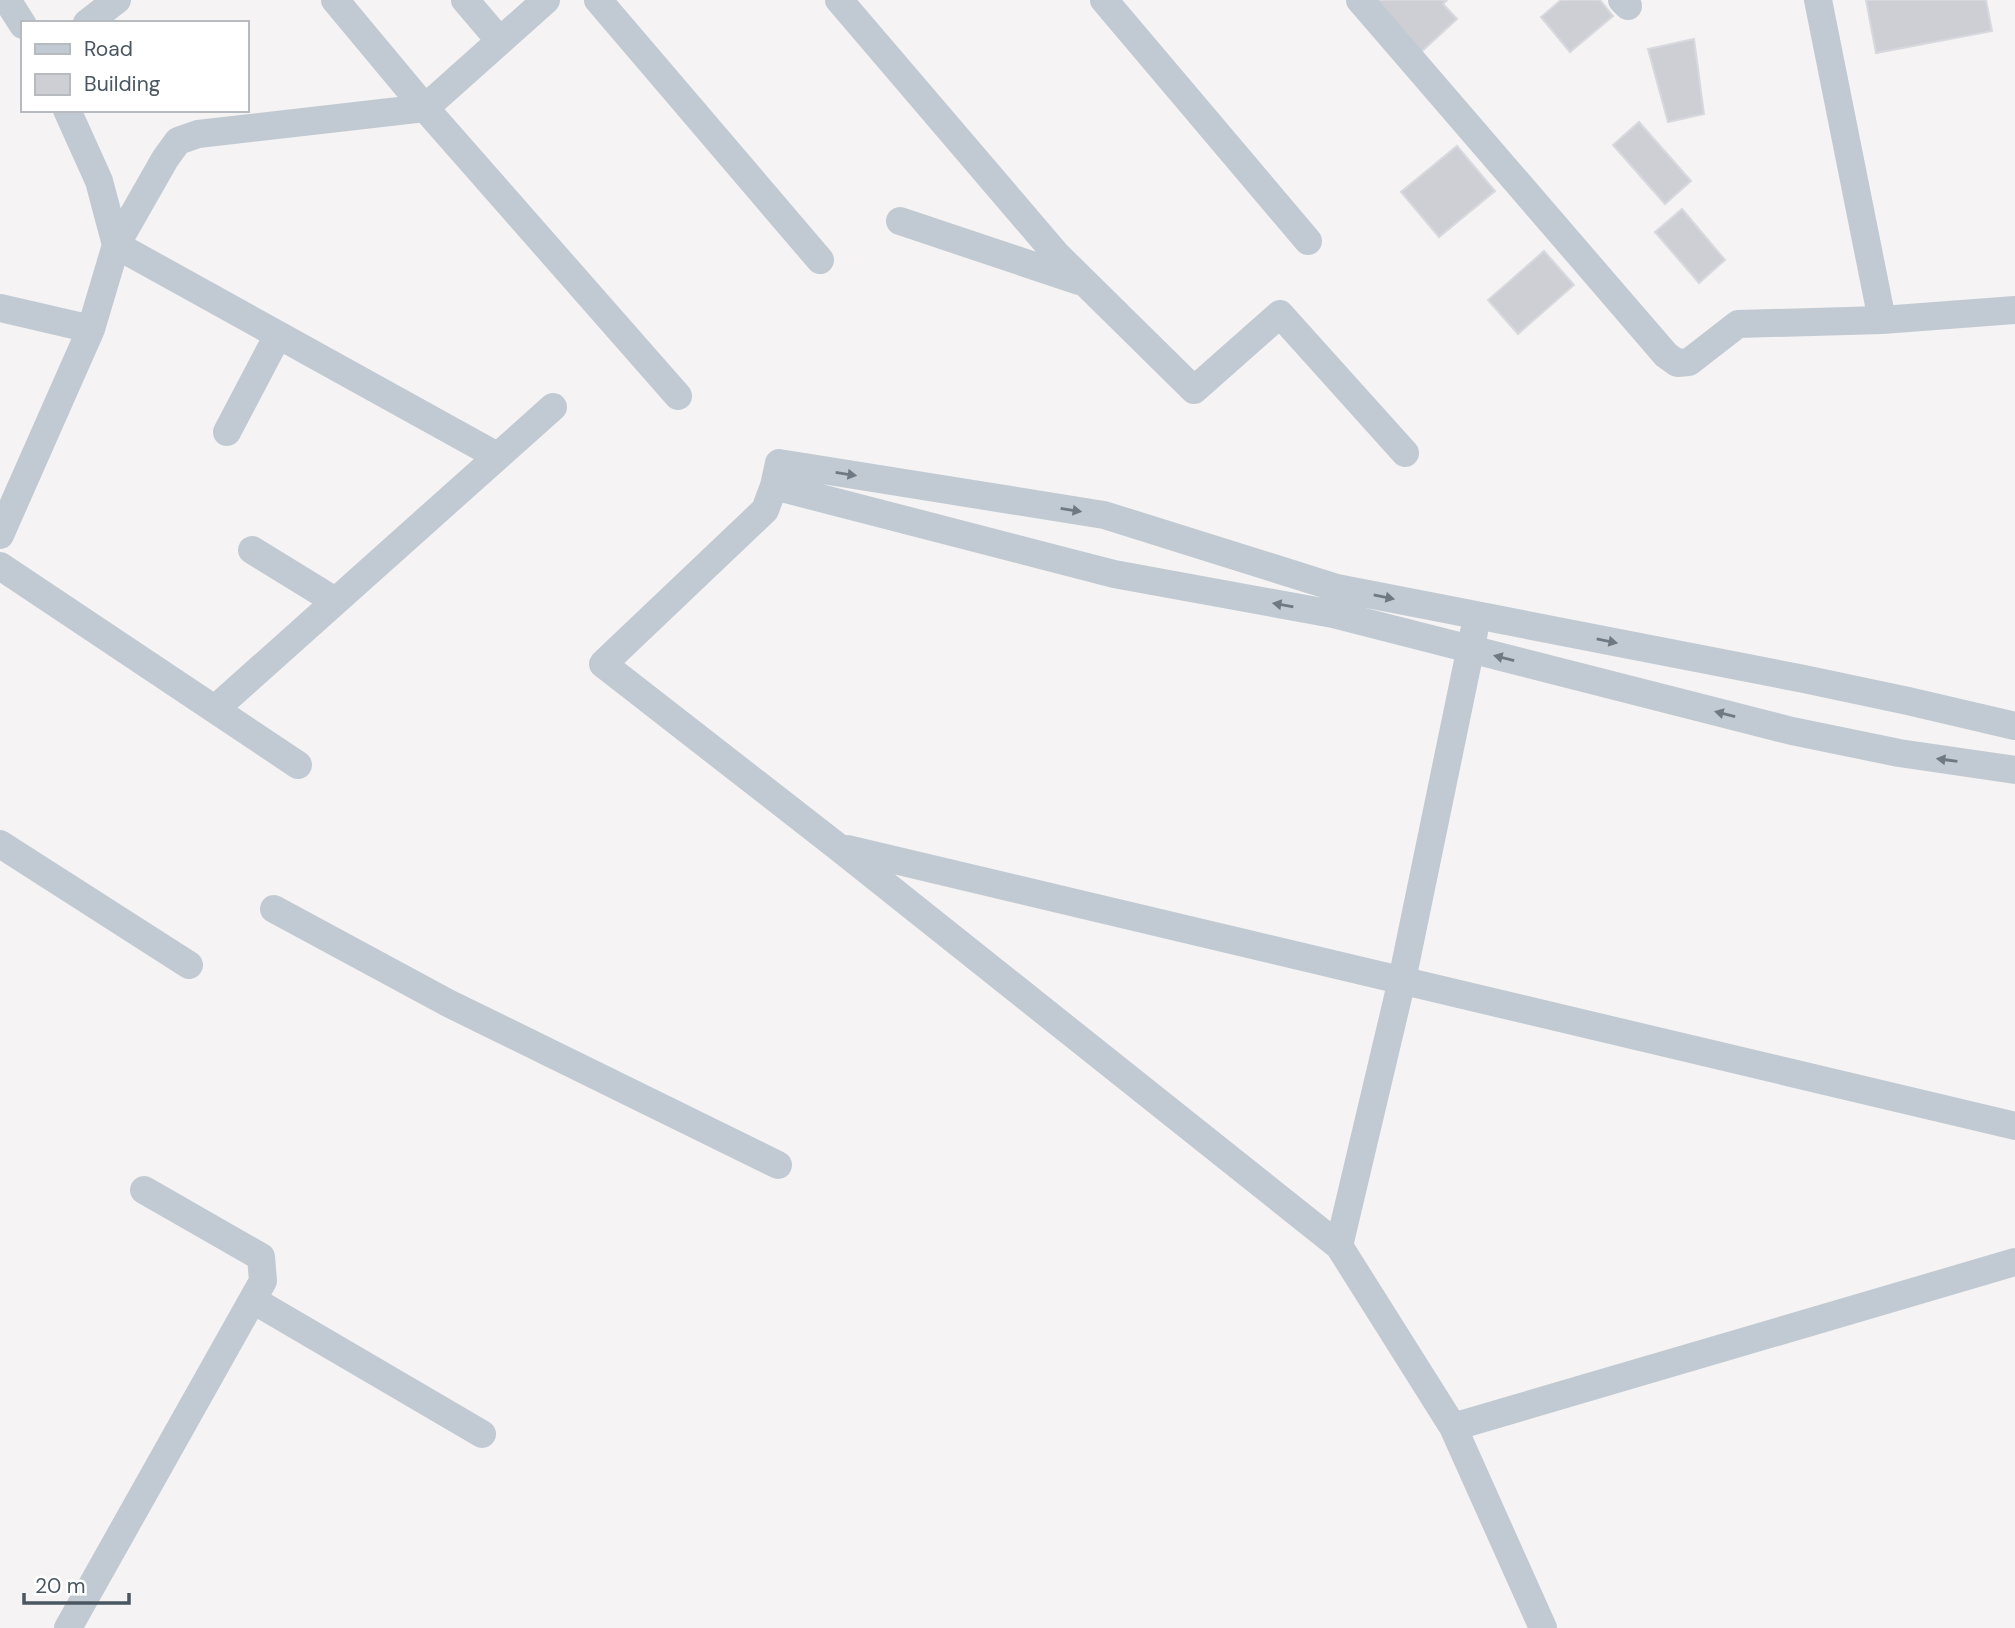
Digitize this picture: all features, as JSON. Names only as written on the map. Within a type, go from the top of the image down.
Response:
[{"type":"street","points":[[7,0],[21,22]]},
{"type":"street","points":[[90,21],[117,0]]},
{"type":"street","points":[[335,0],[425,108],[678,396]]},
{"type":"street","points":[[465,0],[500,41]]},
{"type":"street","points":[[0,535],[91,329],[116,245],[178,141],[198,134],[425,108],[546,0]]},
{"type":"street","points":[[598,0],[820,260]]},
{"type":"street","points":[[839,0],[1048,245],[1194,390],[1280,314],[1405,453]]},
{"type":"street","points":[[1104,0],[1308,241]]},
{"type":"street","points":[[1360,0],[1666,355],[1677,363],[1689,362],[1738,324],[1882,320],[2015,310]]},
{"type":"street","points":[[1818,0],[1882,320]]},
{"type":"street","points":[[68,112],[99,181],[116,245],[497,456]]},
{"type":"street","points":[[900,221],[1085,283]]},
{"type":"street","points":[[0,308],[91,329]]},
{"type":"street","points":[[227,432],[278,335]]},
{"type":"street","points":[[215,709],[553,408]]},
{"type":"street","points":[[776,475],[1104,515],[1337,588],[1804,679],[2015,726]]},
{"type":"street","points":[[776,475],[1114,574],[1333,614],[1792,730],[1899,753],[2015,770]]},
{"type":"street","points":[[776,475],[765,510],[603,664],[838,847],[1339,1246],[1453,1427],[1543,1628]]},
{"type":"street","points":[[252,550],[335,601]]},
{"type":"street","points":[[0,566],[298,765]]},
{"type":"street","points":[[1339,1246],[1402,980],[1477,616]]},
{"type":"street","points":[[0,844],[190,965]]},
{"type":"street","points":[[838,847],[2015,1126]]},
{"type":"street","points":[[274,909],[449,1003],[778,1165]]},
{"type":"street","points":[[68,1628],[263,1281],[261,1257],[144,1190]]},
{"type":"street","points":[[1453,1427],[2015,1262]]},
{"type":"street","points":[[253,1300],[482,1434]]},
{"type":"building","points":[[1371,0],[1447,0],[1443,4],[1457,19],[1420,53]]},
{"type":"building","points":[[1561,0],[1600,0],[1613,16],[1570,52],[1541,17]]},
{"type":"building","points":[[1866,0],[1986,0],[1992,31],[1876,53]]},
{"type":"building","points":[[1694,39],[1704,114],[1668,122],[1648,49]]},
{"type":"building","points":[[1639,122],[1691,181],[1665,204],[1613,145]]},
{"type":"building","points":[[1457,146],[1495,191],[1439,237],[1401,192]]},
{"type":"building","points":[[1682,209],[1725,260],[1699,283],[1655,232]]},
{"type":"building","points":[[1544,251],[1574,285],[1518,334],[1488,300]]}]
